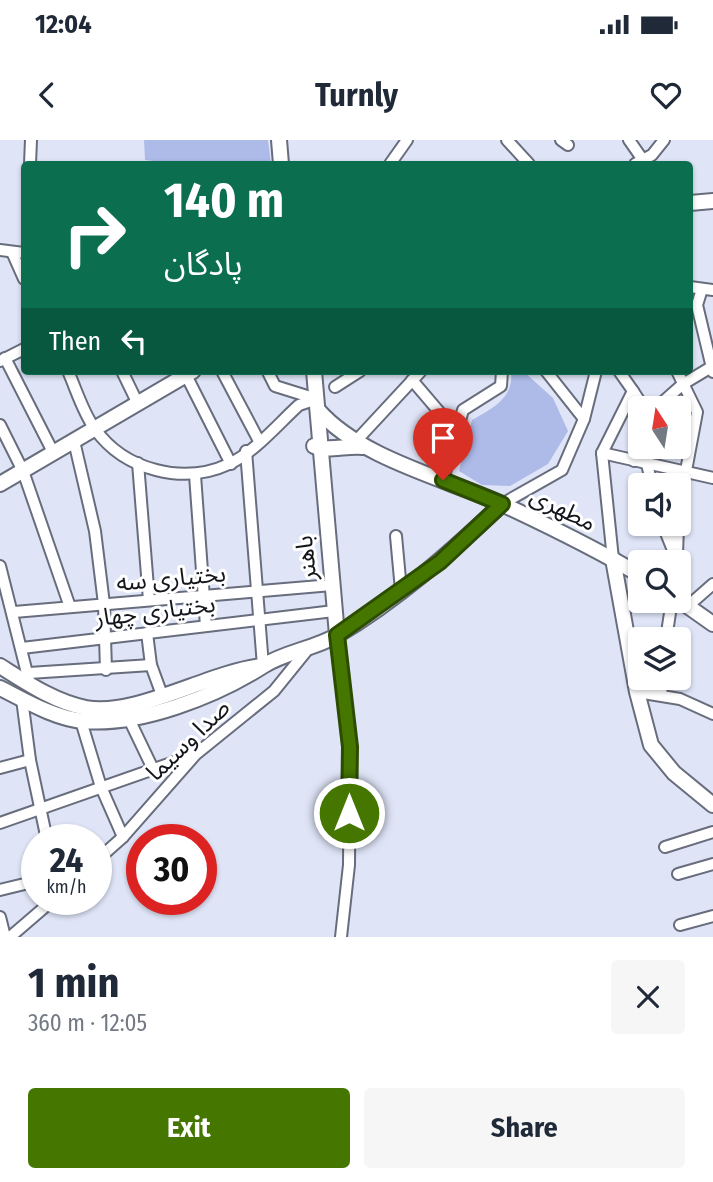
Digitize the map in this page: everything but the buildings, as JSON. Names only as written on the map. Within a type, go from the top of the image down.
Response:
[{"type":"street","points":[[30,161],[31,140]]},
{"type":"street","points":[[279,140],[281,161]]},
{"type":"street","points":[[289,140],[291,161]]},
{"type":"street","points":[[392,161],[407,140]]},
{"type":"street","points":[[507,140],[526,161]]},
{"type":"street","points":[[629,140],[639,161]]},
{"type":"street","points":[[641,161],[652,156],[664,140]]},
{"type":"street","points":[[693,203],[713,201]]},
{"type":"street","points":[[0,250],[21,253]]},
{"type":"street","points":[[12,252],[21,272]]},
{"type":"street","points":[[670,396],[684,384],[712,368],[709,341],[697,305],[707,290]]},
{"type":"street","points":[[21,350],[2,359],[53,452]]},
{"type":"street","points":[[70,375],[94,429],[114,448],[138,463],[166,475],[195,475],[231,464],[299,405],[311,403]]},
{"type":"street","points":[[124,375],[138,404]]},
{"type":"street","points":[[0,484],[183,375]]},
{"type":"street","points":[[186,375],[231,464]]},
{"type":"street","points":[[224,375],[259,441]]},
{"type":"street","points":[[270,375],[275,386],[311,403]]},
{"type":"street","name":"باهنر","points":[[306,375],[321,476],[337,635]]},
{"type":"street","name":"باهنر","points":[[311,403],[314,375]]},
{"type":"street","points":[[335,387],[354,375]]},
{"type":"street","points":[[317,447],[362,444],[417,375]]},
{"type":"street","points":[[443,480],[459,422],[466,407],[492,394],[500,386],[501,375]]},
{"type":"street","points":[[549,375],[584,419]]},
{"type":"street","points":[[0,666],[29,679],[67,703],[89,708],[114,707],[162,695],[241,668],[263,666],[337,635],[440,562],[502,504],[562,470],[584,419],[595,375]]},
{"type":"street","points":[[622,375],[636,396]]},
{"type":"street","points":[[679,375],[698,412],[686,473]]},
{"type":"street","points":[[412,380],[441,414],[459,422]]},
{"type":"street","points":[[633,391],[628,408],[612,430],[603,453],[613,559],[637,692],[651,745],[674,773],[713,805]]},
{"type":"street","name":"مطهری","points":[[311,403],[331,425],[362,444],[502,504],[628,568]]},
{"type":"street","points":[[0,425],[23,471],[70,607]]},
{"type":"street","points":[[74,441],[95,531],[104,604],[106,670]]},
{"type":"street","points":[[246,452],[263,666]]},
{"type":"street","points":[[603,453],[682,473]]},
{"type":"street","points":[[138,463],[149,600]]},
{"type":"street","points":[[647,464],[649,473]]},
{"type":"street","points":[[195,475],[206,596],[206,626]]},
{"type":"street","points":[[691,475],[713,478]]},
{"type":"street","points":[[396,536],[401,590]]},
{"type":"street","points":[[0,566],[14,612],[29,679]]},
{"type":"street","points":[[691,598],[713,584]]},
{"type":"street","name":"بختیاری سه","points":[[14,612],[332,585]]},
{"type":"street","points":[[691,609],[713,624]]},
{"type":"street","name":"بختیاری چهار","points":[[22,648],[334,611]]},
{"type":"street","points":[[147,633],[151,666],[162,695]]},
{"type":"street","points":[[337,635],[350,747],[349,865],[341,937]]},
{"type":"street","name":"صدا وسیما","points":[[112,847],[196,754],[274,691],[308,649]]},
{"type":"street","points":[[29,679],[151,666]]},
{"type":"street","points":[[0,688],[54,714],[81,721],[129,719],[216,693],[248,678],[263,666]]},
{"type":"street","points":[[661,690],[661,694]]},
{"type":"street","points":[[637,692],[661,694],[698,705],[713,714]]},
{"type":"street","points":[[22,699],[30,760],[43,824]]},
{"type":"street","points":[[129,719],[153,769]]},
{"type":"street","points":[[81,721],[101,787],[123,837]]},
{"type":"street","points":[[0,823],[196,754]]},
{"type":"street","points":[[0,768],[30,760]]},
{"type":"street","points":[[665,847],[713,832]]},
{"type":"street","points":[[678,874],[713,864]]},
{"type":"street","points":[[0,890],[21,885]]},
{"type":"street","points":[[10,937],[36,915]]},
{"type":"street","points":[[680,925],[713,916]]},
{"type":"street","points":[[0,917],[5,937]]},
{"type":"shaded area","points":[[144,140],[268,140],[271,161],[154,161],[145,160]]},
{"type":"shaded area","points":[[511,375],[527,375],[553,398],[568,431],[548,464],[510,486],[482,485],[459,471],[472,420],[506,395]]},
{"type":"route","points":[[349,813],[350,747],[337,635],[440,562],[502,504],[443,480]]}]
